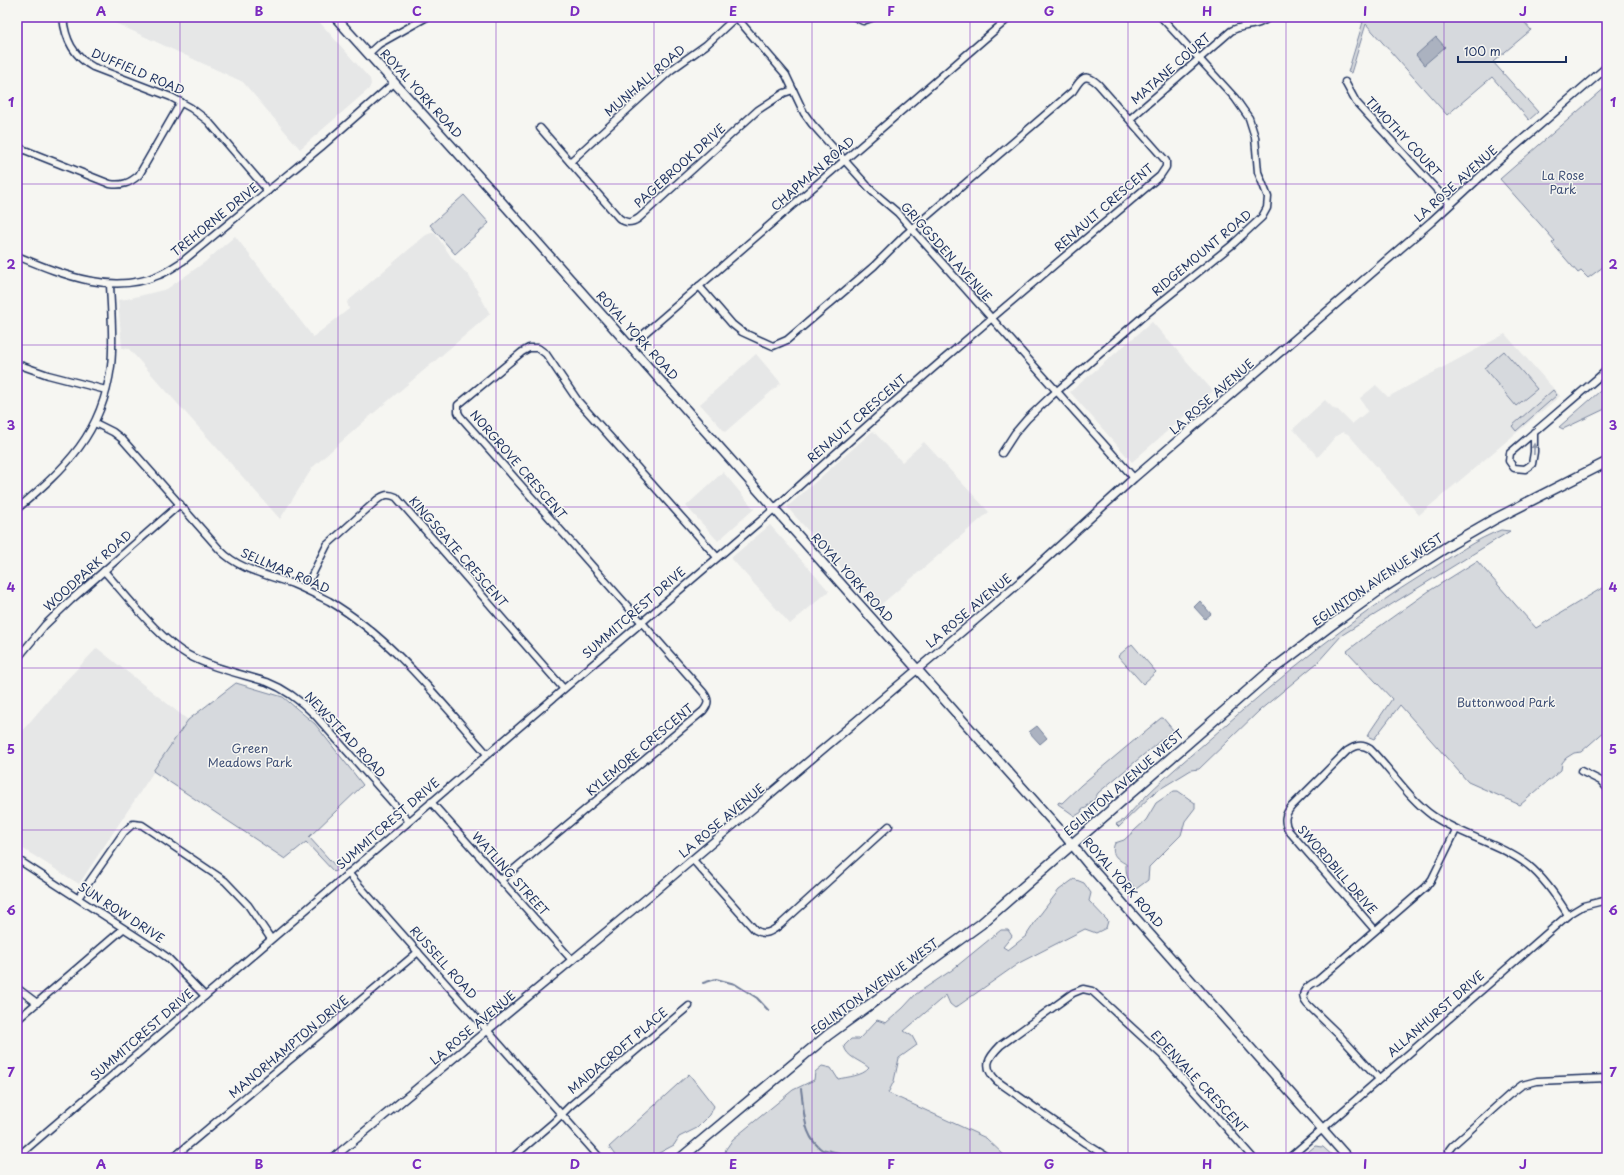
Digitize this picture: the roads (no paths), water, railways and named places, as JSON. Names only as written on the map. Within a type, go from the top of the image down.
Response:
[{"type":"main road","name":"ROYAL YORK ROAD","points":[[335,17],[774,508],[1348,1158]]},
{"type":"main road","name":"EGLINTON AVENUE WEST","points":[[681,1158],[828,1035],[981,924],[1268,673],[1336,621],[1380,589],[1460,539],[1507,512],[1607,462]]},
{"type":"street","name":"DUFFIELD ROAD","points":[[63,17],[64,29],[68,42],[74,52],[83,61],[93,67],[181,102],[192,108],[208,121],[268,191]]},
{"type":"street","points":[[368,54],[379,44],[427,17]]},
{"type":"street","name":"GRIGGSDEN AVENUE","points":[[736,17],[786,75],[804,113],[844,160],[872,191],[898,213],[1134,478]]},
{"type":"street","name":"MUNHALL ROAD","points":[[570,162],[671,70],[706,45],[736,17]]},
{"type":"street","points":[[855,17],[863,21],[874,17]]},
{"type":"street","name":"CHAPMAN ROAD","points":[[630,346],[1010,17]]},
{"type":"street","name":"RIDGEMOUNT ROAD","points":[[1002,453],[1015,433],[1027,419],[1056,392],[1140,319],[1232,245],[1262,217],[1267,208],[1268,196],[1258,172],[1255,137],[1249,118],[1235,98],[1161,17]]},
{"type":"street","name":"MATANE COURT","points":[[1130,119],[1235,29],[1259,23],[1269,17]]},
{"type":"street","name":"LA ROSE AVENUE","points":[[333,1158],[692,860],[1021,581],[1134,478],[1607,67]]},
{"type":"street","name":"RENAULT CRESCENT","points":[[699,286],[737,328],[773,346],[781,344],[802,329],[864,275],[912,229],[1073,91],[1082,79],[1087,77],[1094,80],[1166,161],[1166,167],[1160,176],[882,412],[774,508]]},
{"type":"street","name":"TIMOTHY COURT","points":[[1345,82],[1356,102],[1450,204]]},
{"type":"street","name":"TREHORNE DRIVE","points":[[17,256],[68,276],[110,284],[137,281],[158,276],[182,261],[268,191],[394,83]]},
{"type":"street","name":"PAGEBROOK DRIVE","points":[[540,128],[622,221],[630,223],[635,221],[758,110],[774,99],[793,90]]},
{"type":"street","points":[[17,147],[110,184],[125,184],[132,181],[139,175],[181,102]]},
{"type":"street","points":[[18,507],[66,465],[85,440],[95,423],[106,390],[111,366],[110,284]]},
{"type":"street","name":"NORGROVE CRESCENT","points":[[641,621],[460,416],[457,408],[461,403],[525,349],[538,348],[550,358],[578,401],[717,557]]},
{"type":"street","points":[[17,364],[48,375],[106,390]]},
{"type":"street","points":[[1534,432],[1534,459],[1530,466],[1525,469],[1518,470],[1512,467],[1509,461],[1510,453],[1534,432],[1607,370]]},
{"type":"street","name":"SELLMAR ROAD","points":[[95,423],[113,432],[122,439],[220,550],[230,559],[246,568],[304,589],[328,601],[350,615],[385,643],[420,678],[486,754]]},
{"type":"street","name":"KINGSGATE CRESCENT","points":[[304,589],[327,544],[377,500],[383,496],[392,495],[396,497],[563,688]]},
{"type":"street","name":"WOODPARK ROAD","points":[[17,659],[45,625],[71,600],[180,504]]},
{"type":"street","name":"SUMMITCREST DRIVE","points":[[17,1156],[774,508]]},
{"type":"street","name":"NEWSTEAD ROAD","points":[[104,570],[161,634],[187,655],[201,662],[276,686],[302,703],[315,715],[408,820]]},
{"type":"street","name":"KYLEMORE CRESCENT","points":[[502,880],[707,707],[708,701],[703,692],[641,621]]},
{"type":"street","name":"SWORDBILL DRIVE","points":[[1375,930],[1289,831],[1285,826],[1284,820],[1288,810],[1347,751],[1353,747],[1362,746],[1370,749],[1426,810],[1456,830],[1502,850],[1528,865],[1548,886],[1568,915]]},
{"type":"street","points":[[1581,771],[1601,781],[1607,788]]},
{"type":"street","name":"WATLING STREET","points":[[431,802],[572,960]]},
{"type":"street","points":[[78,898],[124,832],[133,824],[142,825],[225,881],[248,905],[271,939]]},
{"type":"street","points":[[692,860],[754,930],[764,934],[769,933],[780,925],[889,826]]},
{"type":"street","points":[[1378,1079],[1340,1036],[1307,1004],[1303,998],[1306,988],[1317,981],[1426,887],[1435,874],[1456,830]]},
{"type":"street","name":"SUN ROW DRIVE","points":[[17,859],[168,958],[205,996]]},
{"type":"street","name":"RUSSELL ROAD","points":[[348,873],[563,1114],[600,1158]]},
{"type":"street","name":"ALLANHURST DRIVE","points":[[1289,1158],[1568,915],[1583,906],[1607,900]]},
{"type":"street","points":[[17,1020],[123,929]]},
{"type":"street","name":"MANORHAMPTON DRIVE","points":[[173,1158],[418,952]]},
{"type":"street","points":[[17,988],[37,1003]]},
{"type":"street","name":"EDENVALE CRESCENT","points":[[1109,1158],[1085,1143],[998,1080],[988,1070],[987,1065],[991,1055],[1001,1045],[1073,993],[1083,989],[1092,991],[1162,1055],[1253,1158]]},
{"type":"street","name":"MAIDACROFT PLACE","points":[[512,1158],[689,1006]]},
{"type":"street","points":[[1450,1158],[1449,1150],[1452,1146],[1522,1085],[1537,1081],[1607,1078]]},
{"type":"waterway","points":[[703,983],[716,979],[735,984],[757,998],[769,1011]]},
{"type":"waterway","points":[[801,1089],[804,1116],[808,1132],[812,1139],[825,1152]]},
{"type":"park label","name":"La Rose Park","points":[[1563,183]]},
{"type":"park label","name":"Buttonwood Park","points":[[1506,703]]},
{"type":"park label","name":"Green Meadows Park","points":[[250,756]]}]
